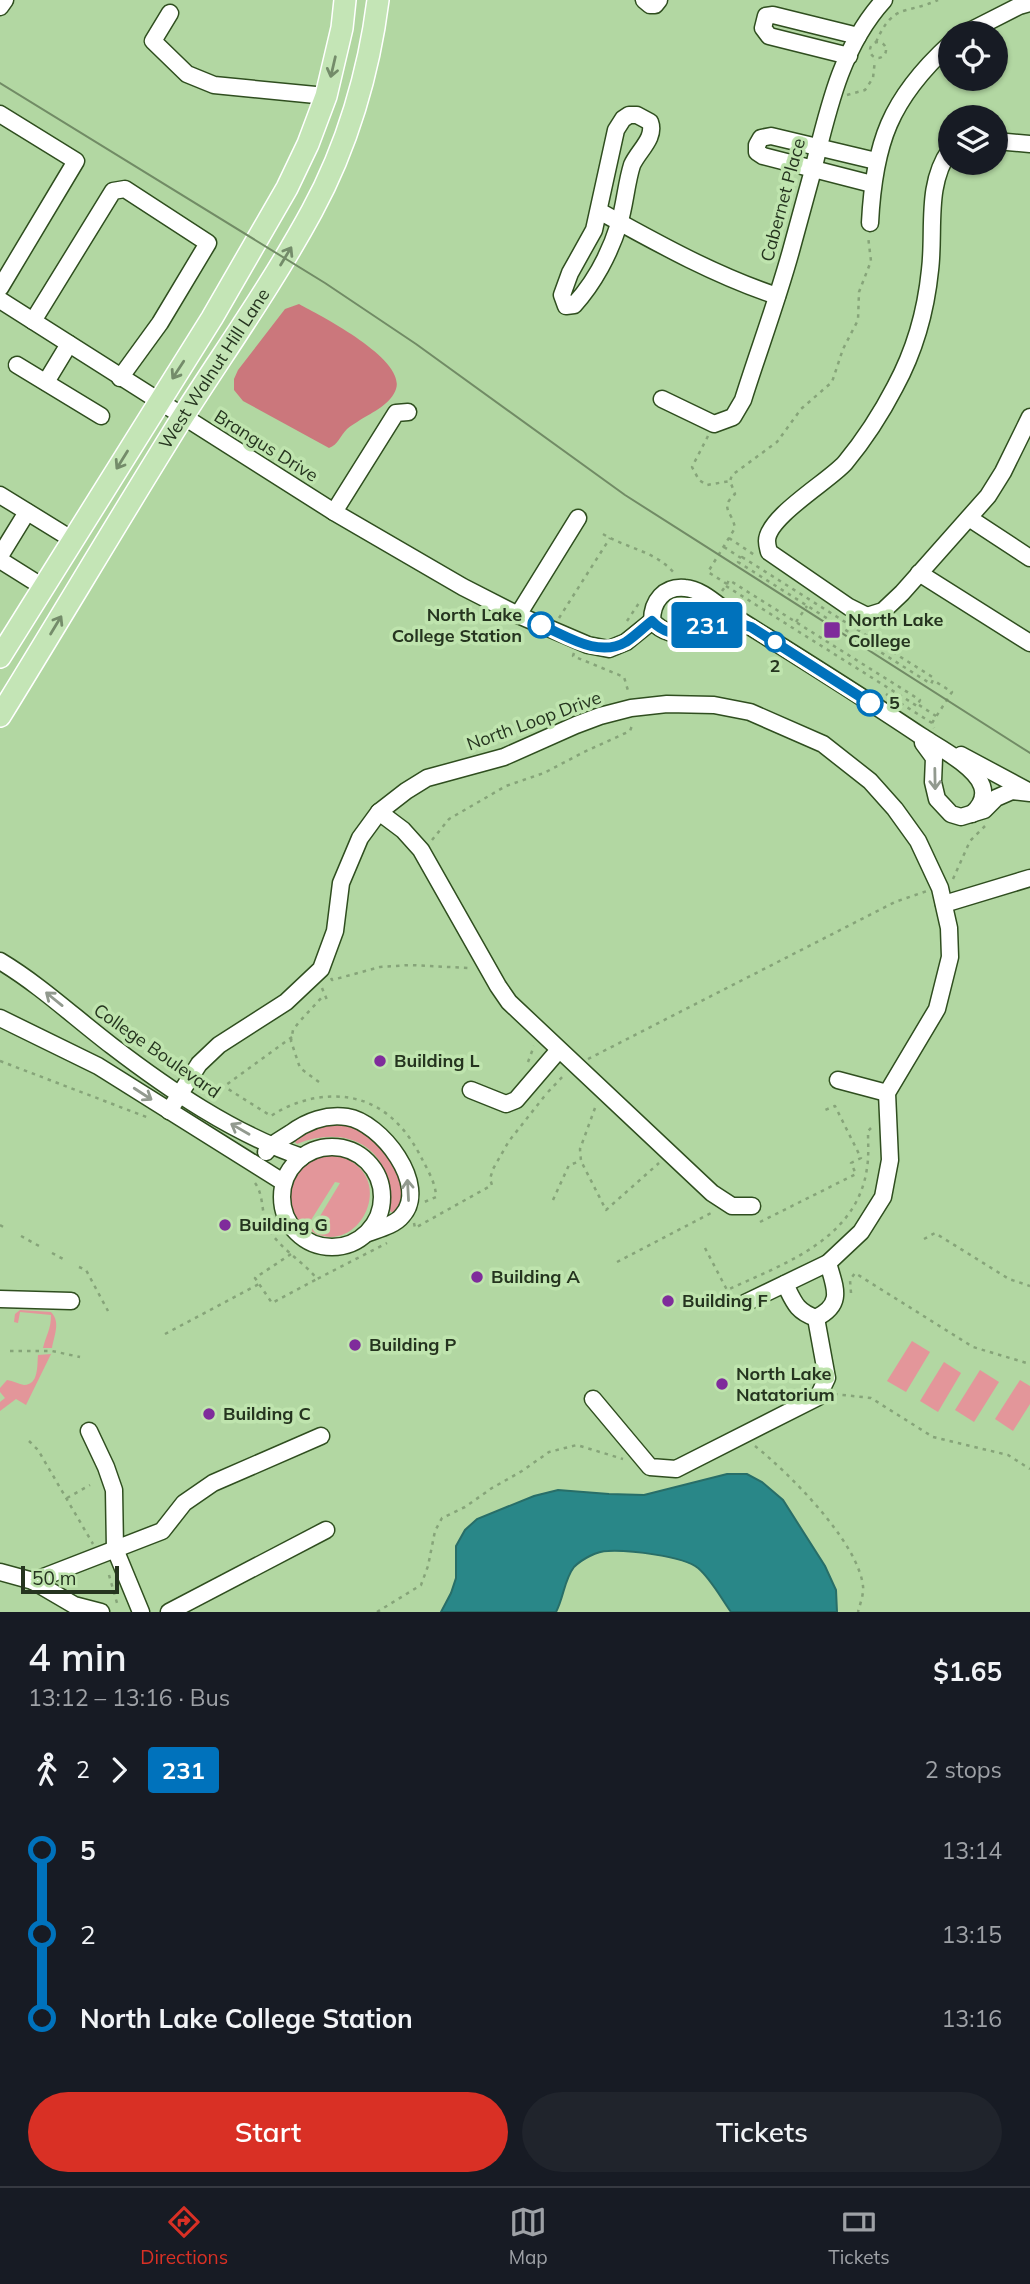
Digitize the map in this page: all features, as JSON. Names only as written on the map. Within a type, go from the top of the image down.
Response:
[{"type":"main road","name":"West Walnut Hill Lane","points":[[0,657],[212,318],[269,220],[308,144],[326,96],[342,28],[345,0]]},
{"type":"main road","name":"West Walnut Hill Lane","points":[[0,716],[183,417],[280,267],[313,209],[337,159],[355,104],[374,34],[377,0]]},
{"type":"main road","points":[[326,96],[355,104]]},
{"type":"street","points":[[0,7],[5,0]]},
{"type":"street","points":[[644,0],[650,5],[655,5],[659,0]]},
{"type":"street","name":"Cabernet Place","points":[[715,424],[733,417],[743,400],[777,296],[830,102],[858,36],[870,15],[884,0]]},
{"type":"street","points":[[990,21],[1030,3]]},
{"type":"street","points":[[170,13],[153,41],[187,74],[214,85],[326,96]]},
{"type":"street","points":[[849,56],[769,36],[762,29],[763,22],[766,16],[773,15],[858,36]]},
{"type":"street","points":[[869,230],[872,184],[882,138],[895,109],[914,81],[938,56]]},
{"type":"street","points":[[0,114],[76,161],[1,300]]},
{"type":"street","points":[[637,115],[647,119],[652,127],[648,139],[633,162],[620,222],[603,262],[575,305],[566,306],[562,295],[570,273],[594,230],[598,211],[616,130],[623,119],[629,116],[637,115]]},
{"type":"street","points":[[872,184],[764,156],[757,152],[757,145],[761,138],[771,136],[876,161]]},
{"type":"street","points":[[1008,142],[1030,144]]},
{"type":"street","points":[[938,174],[931,221],[931,269],[909,358],[872,427],[843,465],[782,516],[771,529],[766,541],[769,552],[849,607],[867,616],[883,611],[988,496],[1028,426]]},
{"type":"street","points":[[33,321],[113,191],[125,189],[198,236],[208,243],[160,323],[120,378]]},
{"type":"street","points":[[598,211],[702,267],[777,296]]},
{"type":"street","name":"Brangus Drive","points":[[1,300],[334,512],[463,587],[518,615],[588,645],[609,649],[626,642],[652,621]]},
{"type":"street","points":[[46,382],[68,344]]},
{"type":"street","points":[[17,365],[101,416]]},
{"type":"street","points":[[662,399],[715,424]]},
{"type":"street","points":[[334,512],[396,413],[408,412]]},
{"type":"street","points":[[0,495],[73,540]]},
{"type":"street","points":[[27,512],[0,558],[43,587]]},
{"type":"street","points":[[518,615],[578,518]]},
{"type":"street","points":[[969,518],[1030,558]]},
{"type":"street","points":[[919,573],[1030,643]]},
{"type":"street","points":[[751,627],[714,622],[682,634],[660,629],[652,621],[652,610],[659,597],[673,588],[688,587],[709,598],[967,767],[982,785],[984,796],[980,807],[972,814]]},
{"type":"street","name":"North Loop Drive","points":[[169,1111],[199,1064],[219,1045],[286,1003],[321,968],[335,931],[341,883],[360,838],[379,812],[406,790],[427,778],[504,757],[600,716],[631,708],[655,706],[714,705],[750,712],[823,744],[870,781],[918,841],[940,888],[949,928],[950,957],[937,1009],[887,1093]]},
{"type":"street","points":[[907,727],[1030,792]]},
{"type":"street","points":[[907,727],[934,758],[933,782],[937,799],[951,814],[961,817],[984,810],[1004,793],[1030,792]]},
{"type":"street","points":[[379,812],[403,830],[421,850],[498,986],[517,1012],[712,1193],[732,1206],[751,1206]]},
{"type":"street","points":[[944,904],[1030,878]]},
{"type":"street","name":"College Boulevard","points":[[1,964],[29,978],[112,1046],[180,1095],[270,1146],[302,1157]]},
{"type":"street","points":[[0,1018],[98,1066],[284,1182]]},
{"type":"street","points":[[471,1090],[506,1104],[516,1100],[558,1051]]},
{"type":"street","points":[[745,1303],[828,1264],[861,1232],[883,1197],[890,1160],[887,1093],[838,1080]]},
{"type":"street","points":[[258,1164],[270,1146],[302,1124],[323,1118],[348,1117],[365,1124],[386,1140],[405,1166],[410,1197],[404,1215],[396,1222],[352,1243],[337,1248],[320,1246],[305,1240],[293,1229],[284,1215],[281,1199],[290,1168],[302,1157],[317,1149],[334,1147],[353,1152],[370,1165],[381,1189],[382,1205],[376,1221],[366,1234]]},
{"type":"street","points":[[785,1284],[795,1304],[804,1314],[816,1318],[827,1313],[833,1306],[836,1293],[828,1264]]},
{"type":"street","points":[[0,1299],[71,1301]]},
{"type":"street","points":[[593,1399],[650,1467],[676,1469],[818,1397],[827,1378],[816,1318]]},
{"type":"street","points":[[89,1431],[114,1490],[115,1549],[141,1612]]},
{"type":"street","points":[[33,1581],[162,1531],[184,1503],[213,1483],[321,1436]]},
{"type":"street","points":[[169,1612],[326,1530]]},
{"type":"street","points":[[0,1572],[33,1581],[74,1605],[101,1612]]},
{"type":"path","points":[[845,95],[865,90],[873,78],[876,60],[869,51],[891,17],[901,10],[938,0]]},
{"type":"path","points":[[876,42],[883,44],[886,51],[876,60]]},
{"type":"path","points":[[715,424],[692,467],[699,480],[707,485],[730,481],[737,470],[764,453],[777,442],[801,409],[832,382],[843,349],[855,327],[859,292],[870,268],[869,230]]},
{"type":"path","points":[[730,481],[735,494],[726,506],[734,528],[708,572],[916,706],[918,704],[936,716]]},
{"type":"path","points":[[603,534],[657,557],[675,574]]},
{"type":"path","points":[[557,622],[610,538]]},
{"type":"path","points":[[729,538],[757,556],[769,552]]},
{"type":"path","points":[[724,547],[934,678],[933,680],[952,692],[932,723]]},
{"type":"path","points":[[741,558],[738,562],[807,606],[931,684],[933,680]]},
{"type":"path","points":[[722,592],[729,580],[920,701],[918,704]]},
{"type":"path","points":[[796,622],[807,606]]},
{"type":"path","points":[[575,650],[573,656],[624,677],[630,700]]},
{"type":"path","points":[[429,843],[450,820],[506,786],[544,774],[630,731],[633,726],[632,716]]},
{"type":"path","points":[[950,886],[970,841],[992,820]]},
{"type":"path","points":[[492,1185],[490,1179],[500,1156],[547,1093],[575,1066],[895,902],[930,890]]},
{"type":"path","points":[[331,977],[332,980],[380,967],[410,965],[468,968]]},
{"type":"path","points":[[319,1082],[300,1068],[291,1041],[293,1030],[324,995]]},
{"type":"path","points":[[534,1045],[526,1068],[527,1075],[547,1093]]},
{"type":"path","points":[[0,1061],[149,1118]]},
{"type":"path","points":[[207,1096],[222,1088]]},
{"type":"path","points":[[760,1222],[856,1174],[850,1163],[861,1157],[835,1106],[825,1110]]},
{"type":"path","points":[[595,1108],[580,1149],[581,1161],[606,1210],[659,1163]]},
{"type":"path","points":[[705,1248],[727,1290],[806,1253],[821,1243],[847,1215],[859,1194],[867,1171],[868,1130],[871,1128]]},
{"type":"path","points":[[553,1200],[569,1165],[581,1161]]},
{"type":"path","points":[[252,1180],[259,1187],[267,1226],[317,1279]]},
{"type":"path","points":[[617,1262],[715,1211],[724,1200]]},
{"type":"path","points":[[0,1225],[7,1228]]},
{"type":"path","points":[[924,1239],[935,1233],[1009,1279],[1030,1286]]},
{"type":"path","points":[[21,1236],[39,1246]]},
{"type":"path","points":[[291,1254],[255,1278],[272,1303],[391,1241]]},
{"type":"path","points":[[52,1253],[65,1260]]},
{"type":"path","points":[[79,1267],[86,1270],[108,1311]]},
{"type":"path","points":[[850,1297],[850,1280],[855,1273],[973,1347],[1030,1364]]},
{"type":"path","points":[[165,1334],[259,1284]]},
{"type":"path","points":[[10,1352],[52,1352],[80,1357]]},
{"type":"path","points":[[821,1392],[871,1398],[933,1437],[1008,1455],[1030,1469]]},
{"type":"path","points":[[743,1435],[777,1463],[808,1494],[837,1532],[857,1566],[864,1587],[858,1612]]},
{"type":"path","points":[[29,1441],[38,1450],[93,1544]]},
{"type":"path","points":[[377,1612],[421,1585],[442,1518],[465,1507],[549,1452],[578,1445],[624,1459]]},
{"type":"path","points":[[67,1498],[90,1485]]},
{"type":"path","points":[[109,1575],[117,1603]]},
{"type":"shaded area","points":[[299,304],[342,328],[376,352],[396,377],[396,389],[390,399],[348,428],[337,443],[329,448],[243,401],[234,390],[234,379],[238,370],[285,309]]},
{"type":"shaded area","points":[[340,1124],[369,1136],[390,1157],[401,1180],[401,1210],[394,1214],[390,1211],[387,1178],[373,1153],[363,1145],[338,1137],[311,1139],[297,1144],[292,1139],[303,1128]]},
{"type":"shaded area","points":[[331,1154],[353,1163],[366,1176],[370,1192],[367,1209],[359,1224],[345,1234],[329,1237],[311,1231],[340,1183],[335,1182],[306,1228],[294,1214],[290,1187],[297,1170],[304,1163]]},
{"type":"shaded area","points":[[20,1310],[51,1312],[56,1320],[52,1348],[43,1348],[51,1315],[20,1312],[18,1323],[14,1322],[15,1314]]},
{"type":"shaded area","points":[[912,1341],[930,1352],[906,1392],[887,1381]]},
{"type":"shaded area","points":[[51,1354],[26,1405],[16,1399],[0,1411],[0,1402],[5,1398],[0,1388],[7,1380],[29,1384],[35,1378],[38,1355]]},
{"type":"shaded area","points":[[944,1362],[961,1373],[938,1412],[920,1401]]},
{"type":"shaded area","points":[[980,1370],[999,1382],[974,1422],[955,1410]]},
{"type":"shaded area","points":[[1020,1380],[1030,1386],[1030,1404],[1013,1431],[995,1419]]},
{"type":"water","points":[[727,1474],[747,1474],[762,1482],[783,1500],[825,1566],[836,1590],[837,1612],[731,1612],[707,1578],[691,1564],[642,1553],[604,1551],[585,1558],[574,1567],[556,1612],[441,1612],[456,1578],[456,1546],[465,1530],[477,1519],[534,1496],[558,1490],[644,1495]]},
{"type":"tram line","points":[[0,83],[325,283],[416,344],[625,495],[1030,753]]},
{"type":"bus line","name":"231","points":[[541,625],[599,649],[609,649],[626,642],[652,621],[660,629],[682,634],[714,622],[751,627],[870,703]]},
{"type":"place","name":"North Lake College Station","points":[[541,625]]},
{"type":"place","name":"North Lake College","points":[[832,630]]},
{"type":"place","name":"2","points":[[775,642]]},
{"type":"place","name":"5","points":[[870,703]]},
{"type":"place","name":"Building L","points":[[380,1061]]},
{"type":"place","name":"Building G","points":[[225,1225]]},
{"type":"place","name":"Building A","points":[[477,1277]]},
{"type":"place","name":"Building F","points":[[668,1301]]},
{"type":"place","name":"Building P","points":[[355,1345]]},
{"type":"place","name":"North Lake Natatorium","points":[[722,1384]]},
{"type":"place","name":"Building C","points":[[209,1414]]}]
